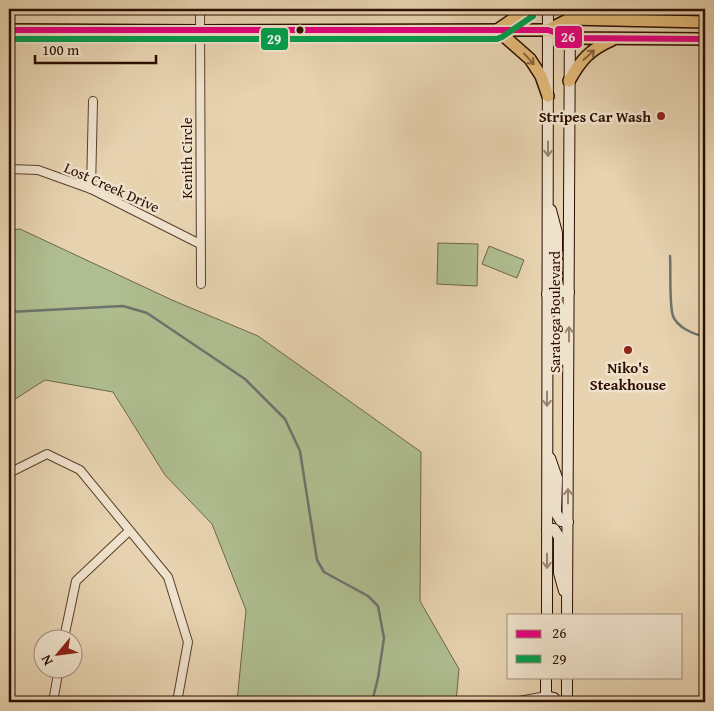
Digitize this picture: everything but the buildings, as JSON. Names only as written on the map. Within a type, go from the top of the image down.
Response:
[{"type":"main road","points":[[497,30],[528,9]]},
{"type":"main road","name":"Saratoga Boulevard","points":[[547,614],[548,9]]},
{"type":"main road","points":[[594,9],[616,20]]},
{"type":"main road","points":[[548,30],[569,14],[616,20],[705,22]]},
{"type":"main road","name":"Saratoga Boulevard","points":[[568,611],[569,14]]},
{"type":"main road","points":[[9,30],[199,32],[548,30],[570,38],[705,39]]},
{"type":"main road","points":[[497,30],[530,58],[542,76],[548,96]]},
{"type":"main road","points":[[569,81],[590,51],[617,38]]},
{"type":"main road","points":[[548,200],[557,233],[557,285],[562,292],[569,292]]},
{"type":"main road","points":[[547,294],[560,308],[559,344],[568,369]]},
{"type":"main road","points":[[547,450],[557,478],[556,513],[561,521],[568,522]]},
{"type":"main road","points":[[547,529],[554,529],[559,537],[559,573],[568,611]]},
{"type":"main road","points":[[546,678],[546,699],[554,698],[557,702]]},
{"type":"main road","points":[[567,678],[567,702]]},
{"type":"street","name":"Kenith Circle","points":[[200,9],[201,284]]},
{"type":"street","points":[[91,189],[93,101]]},
{"type":"street","name":"Lost Creek Drive","points":[[9,169],[38,170],[91,189],[200,244]]},
{"type":"street","points":[[9,473],[47,454],[80,470],[168,577],[188,642],[177,702]]},
{"type":"street","points":[[66,628],[76,581],[129,531]]},
{"type":"street","points":[[53,702],[57,678]]},
{"type":"street","points":[[514,702],[546,699]]},
{"type":"green space","points":[[20,229],[172,300],[258,336],[421,452],[420,601],[459,669],[456,702],[237,702],[246,610],[212,524],[165,475],[113,392],[45,380],[9,403],[9,230]]},
{"type":"green space","points":[[438,243],[478,244],[477,286],[437,284]]},
{"type":"green space","points":[[489,246],[524,260],[517,278],[482,264]]},
{"type":"waterway","points":[[670,256],[673,316],[678,324],[686,330],[705,336]]},
{"type":"waterway","points":[[9,312],[123,306],[147,313],[245,379],[285,419],[300,451],[317,560],[324,572],[368,596],[378,606],[384,638],[372,702]]},
{"type":"transit line","name":"29","points":[[9,39],[497,39],[533,16]]},
{"type":"transit line","name":"26","points":[[9,30],[548,30],[570,38],[705,39]]},
{"type":"place","name":"Stripes Car Wash","points":[[661,116]]},
{"type":"place","name":"Niko's Steakhouse","points":[[628,350]]}]
